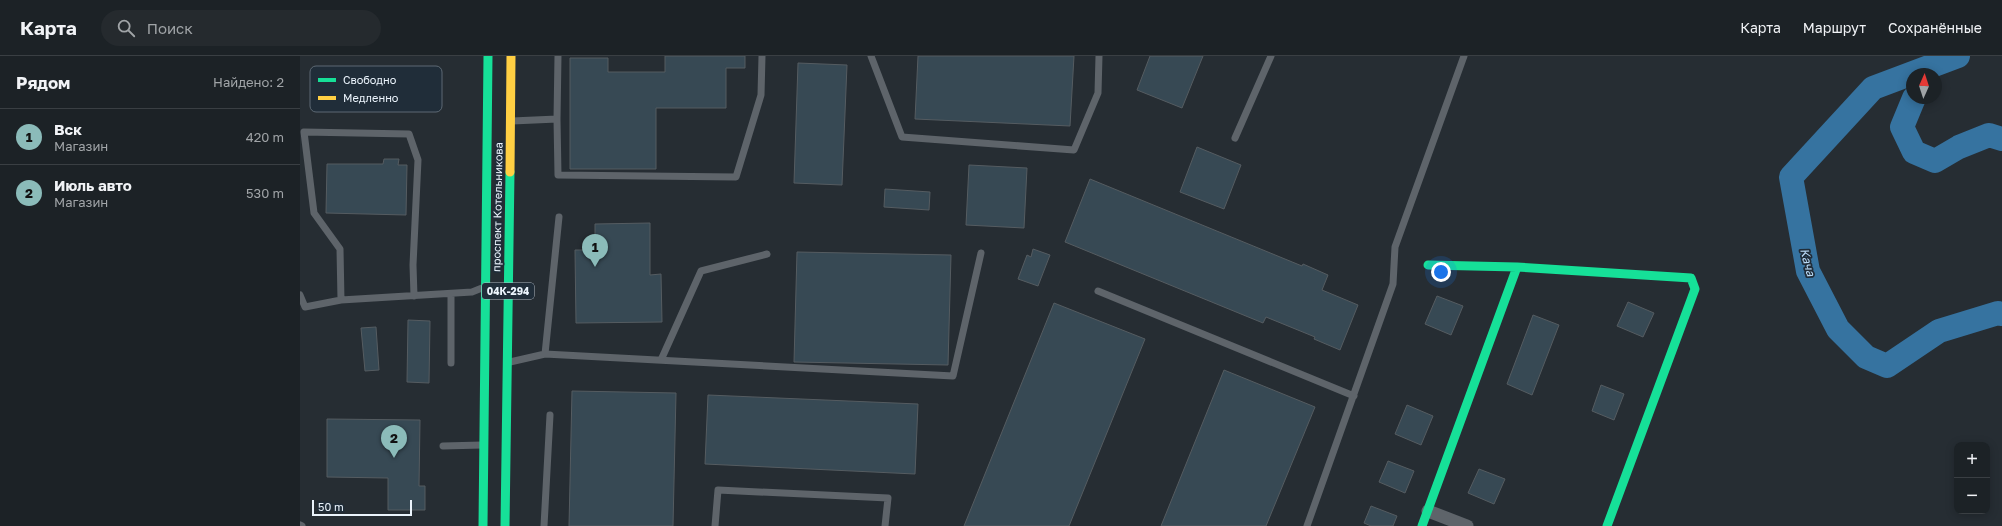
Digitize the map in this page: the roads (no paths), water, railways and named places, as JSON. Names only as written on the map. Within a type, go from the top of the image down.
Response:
[{"type":"main road","name":"проспект Котельникова","points":[[483,526],[488,56]]},
{"type":"main road","name":"проспект Котельникова","points":[[505,526],[511,56]]},
{"type":"main road","points":[[1428,265],[1517,267],[1691,278],[1695,289],[1607,526]]},
{"type":"main road","points":[[1422,526],[1517,267]]},
{"type":"street","points":[[1428,511],[1467,526]]},
{"type":"lane","points":[[558,56],[558,175],[736,177],[761,94],[762,56]]},
{"type":"lane","points":[[871,56],[902,137],[1074,150],[1098,93],[1099,56]]},
{"type":"lane","points":[[1235,138],[1271,56]]},
{"type":"lane","points":[[1307,526],[1393,284],[1395,247],[1464,56]]},
{"type":"lane","points":[[510,121],[557,119]]},
{"type":"lane","points":[[341,300],[340,248],[314,213],[304,132],[408,134],[418,160],[413,265],[414,296]]},
{"type":"lane","points":[[545,354],[559,216]]},
{"type":"lane","points":[[507,363],[545,354],[953,376],[981,253]]},
{"type":"lane","points":[[661,360],[700,270],[768,254]]},
{"type":"lane","points":[[300,295],[302,307],[341,300],[472,292],[486,286]]},
{"type":"lane","points":[[1098,291],[1354,396]]},
{"type":"lane","points":[[451,294],[451,363]]},
{"type":"lane","points":[[544,526],[550,415]]},
{"type":"lane","points":[[443,446],[484,445]]},
{"type":"lane","points":[[715,526],[718,490],[888,498],[885,526]]},
{"type":"waterway","name":"Кача","points":[[1958,56],[1873,88],[1791,177],[1808,271],[1838,329],[1866,357],[1887,366],[1939,331],[1998,313],[2002,314]]},
{"type":"waterway","name":"Кача","points":[[1912,104],[1902,127],[1914,152],[1935,161],[1959,147],[1989,135],[2002,139]]},
{"type":"place","name":"Вск","points":[[595,267]]},
{"type":"place","name":"Июль авто","points":[[394,458]]}]
